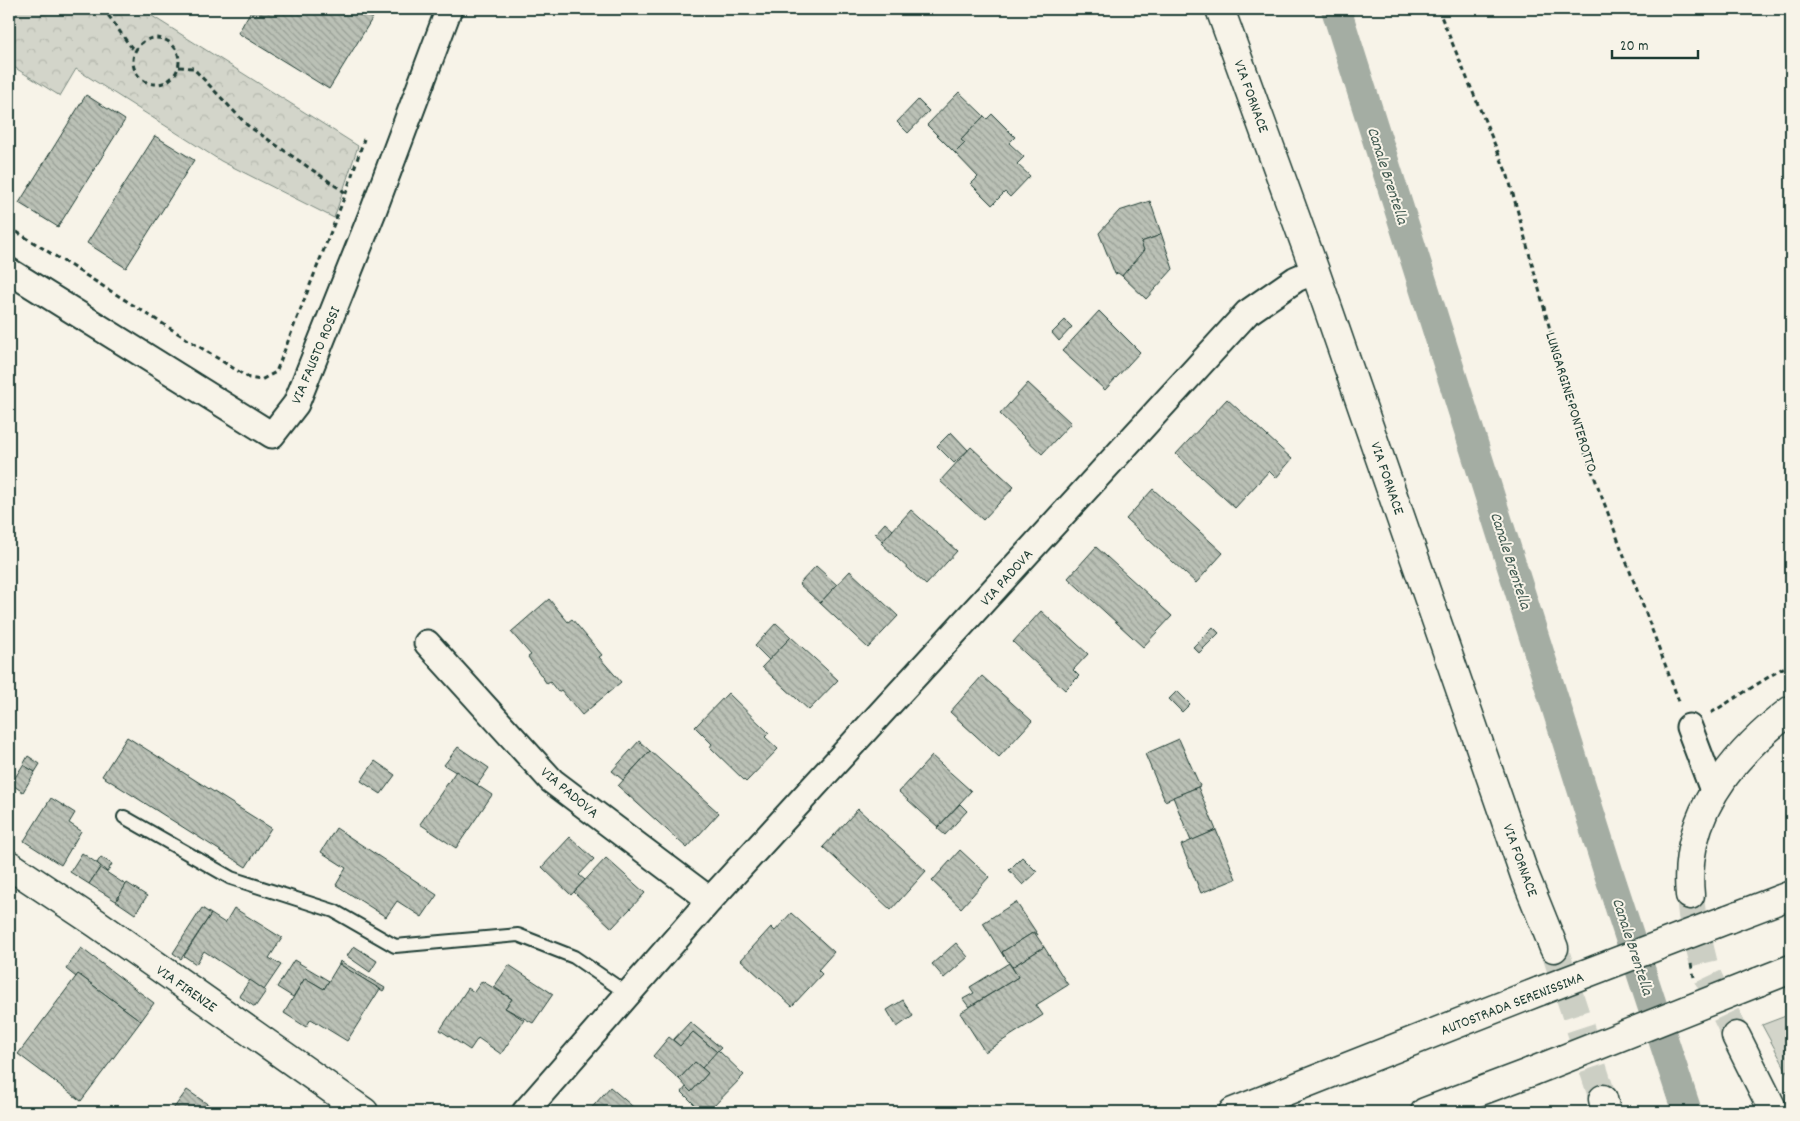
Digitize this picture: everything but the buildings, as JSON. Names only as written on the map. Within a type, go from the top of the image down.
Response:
[{"type":"main road","name":"VIA FORNACE","points":[[1220,9],[1315,271],[1525,876],[1554,948]]},
{"type":"main road","points":[[1690,895],[1688,877],[1690,853],[1696,826],[1714,792],[1754,740],[1791,710]]},
{"type":"main road","name":"VIA FIRENZE","points":[[9,864],[364,1112]]},
{"type":"main road","name":"AUTOSTRADA SERENISSIMA","points":[[1233,1112],[1791,894]]},
{"type":"main road","points":[[1425,1112],[1791,969]]},
{"type":"main road","points":[[1736,1036],[1774,1112]]},
{"type":"street","name":"VIA FAUSTO ROSSI","points":[[9,271],[272,436],[296,404],[374,209],[449,9]]},
{"type":"street","name":"VIA PADOVA","points":[[525,1112],[710,900],[1247,313],[1296,279],[1315,271]]},
{"type":"street","name":"VIA PADOVA","points":[[427,643],[552,781],[710,900]]},
{"type":"street","points":[[1689,727],[1714,792]]},
{"type":"lane","points":[[124,817],[231,878],[334,911],[395,946],[518,935],[574,956],[628,994]]},
{"type":"path","points":[[102,9],[114,20],[127,42],[135,51]]},
{"type":"path","name":"LUNGARGINE PONTEROTTO","points":[[1438,9],[1508,176],[1580,438],[1689,727]]},
{"type":"path","points":[[161,38],[174,46],[178,52],[179,67],[170,80],[164,84],[148,83],[136,73],[133,66],[135,51],[146,40],[161,38]]},
{"type":"path","points":[[179,67],[193,68],[247,126],[346,193],[374,209]]},
{"type":"path","points":[[9,227],[249,378],[261,380],[276,372],[346,193],[364,140]]},
{"type":"path","points":[[1689,727],[1791,663]]},
{"type":"green space","points":[[12,9],[141,9],[358,146],[334,218],[221,161],[76,69],[60,96],[9,64],[9,14]]},
{"type":"green space","points":[[1791,1014],[1791,1074],[1789,1075],[1762,1025]]},
{"type":"waterway","name":"Canale Brentella","points":[[1336,9],[1608,871],[1687,1112]]},
{"type":"tunnel","points":[[1690,895],[1692,915],[1706,973],[1736,1036]]},
{"type":"tunnel","points":[[1554,948],[1603,1099]]}]
